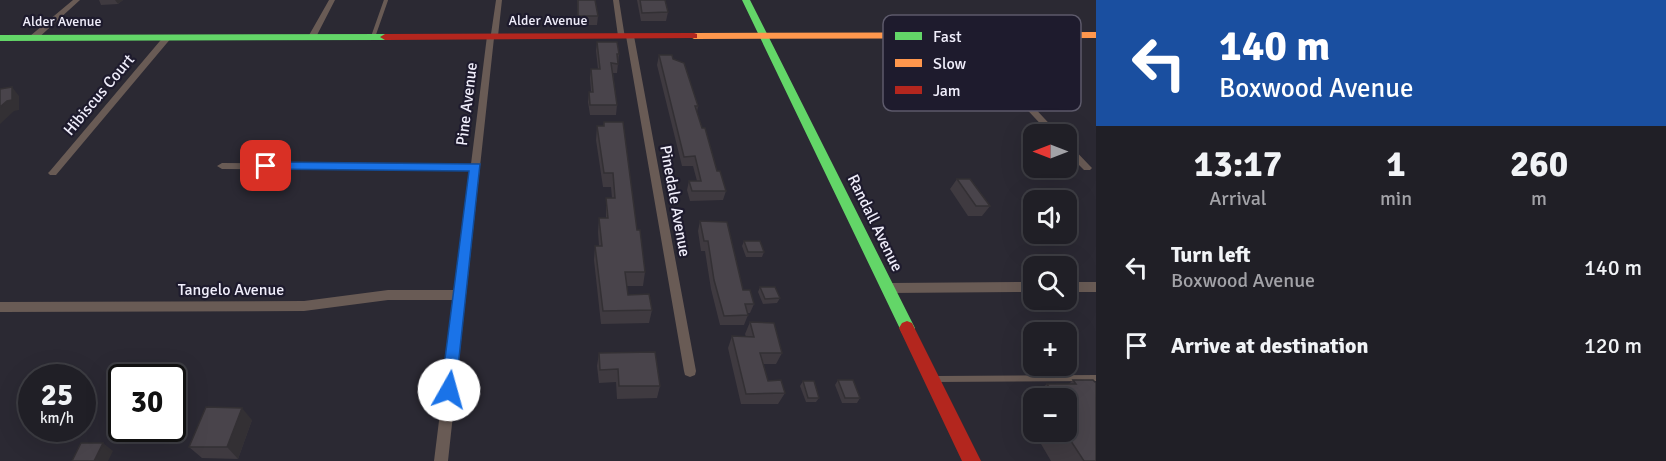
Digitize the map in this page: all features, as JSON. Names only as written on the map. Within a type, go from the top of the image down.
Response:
[{"type":"main road","name":"Randall Avenue","points":[[747,0],[972,461]]},
{"type":"main road","name":"Alder Avenue","points":[[0,38],[883,35]]},
{"type":"street","points":[[33,38],[77,0]]},
{"type":"street","points":[[312,37],[332,0]]},
{"type":"street","name":"Pine Avenue","points":[[441,461],[476,166],[499,0]]},
{"type":"street","name":"Pinedale Avenue","points":[[616,0],[626,36],[690,371]]},
{"type":"street","name":"Hibiscus Court","points":[[53,173],[168,37]]},
{"type":"street","points":[[1033,111],[1046,124]]},
{"type":"street","points":[[1077,158],[1087,168]]},
{"type":"street","points":[[222,166],[476,166]]},
{"type":"street","points":[[889,288],[1023,287]]},
{"type":"street","points":[[1077,287],[1096,287]]},
{"type":"street","name":"Tangelo Avenue","points":[[0,307],[304,306],[388,295],[461,295]]},
{"type":"lane","points":[[373,37],[386,0]]},
{"type":"lane","points":[[933,379],[1096,378]]},
{"type":"building","points":[[578,0],[595,0],[598,16],[578,16]]},
{"type":"building","points":[[640,0],[665,0],[668,12],[642,13]]},
{"type":"building","points":[[597,42],[617,42],[618,64],[611,63],[617,105],[590,105],[589,92],[593,92],[591,69],[600,69]]},
{"type":"building","points":[[659,55],[672,55],[673,59],[684,63],[698,106],[695,106],[702,128],[705,128],[717,171],[720,171],[726,191],[692,191],[689,181],[701,181],[695,156],[684,157]]},
{"type":"building","points":[[12,87],[12,100],[0,107],[0,89]]},
{"type":"building","points":[[604,122],[623,122],[637,230],[640,230],[645,272],[625,272],[628,295],[649,294],[652,310],[603,311],[595,246],[602,246],[599,218],[608,218],[606,198],[615,198],[613,173],[604,173],[597,126],[604,126]]},
{"type":"building","points":[[957,179],[970,179],[990,206],[976,206]]},
{"type":"building","points":[[700,221],[727,222],[743,290],[750,290],[754,304],[745,304],[748,315],[724,316],[714,280],[708,241],[704,241]]},
{"type":"building","points":[[744,241],[760,241],[764,252],[748,252]]},
{"type":"building","points":[[760,287],[775,287],[780,298],[765,299]]},
{"type":"building","points":[[750,322],[774,323],[782,353],[760,353],[768,381],[781,380],[785,393],[746,394],[732,336],[754,337]]},
{"type":"building","points":[[655,352],[660,386],[619,386],[618,369],[600,370],[599,353]]},
{"type":"building","points":[[838,380],[853,380],[860,398],[845,398]]},
{"type":"building","points":[[1073,380],[1093,380],[1096,383],[1096,461],[1084,461],[1072,442],[1077,442],[1077,388],[1049,388],[1047,384],[1076,384]]},
{"type":"building","points":[[803,381],[814,381],[819,398],[808,398]]},
{"type":"building","points":[[206,407],[242,408],[227,447],[189,447]]},
{"type":"building","points":[[81,443],[103,443],[94,461],[72,461]]},
{"type":"traffic: fast","points":[[746,0],[907,328]]},
{"type":"traffic: fast","points":[[0,38],[385,37]]},
{"type":"traffic: slow","points":[[1081,35],[1096,35]]},
{"type":"traffic: slow","points":[[694,36],[883,36]]},
{"type":"traffic: jam","points":[[385,37],[694,36]]},
{"type":"traffic: jam","points":[[907,328],[972,461]]},
{"type":"route","points":[[266,166],[476,166],[449,390]]}]
